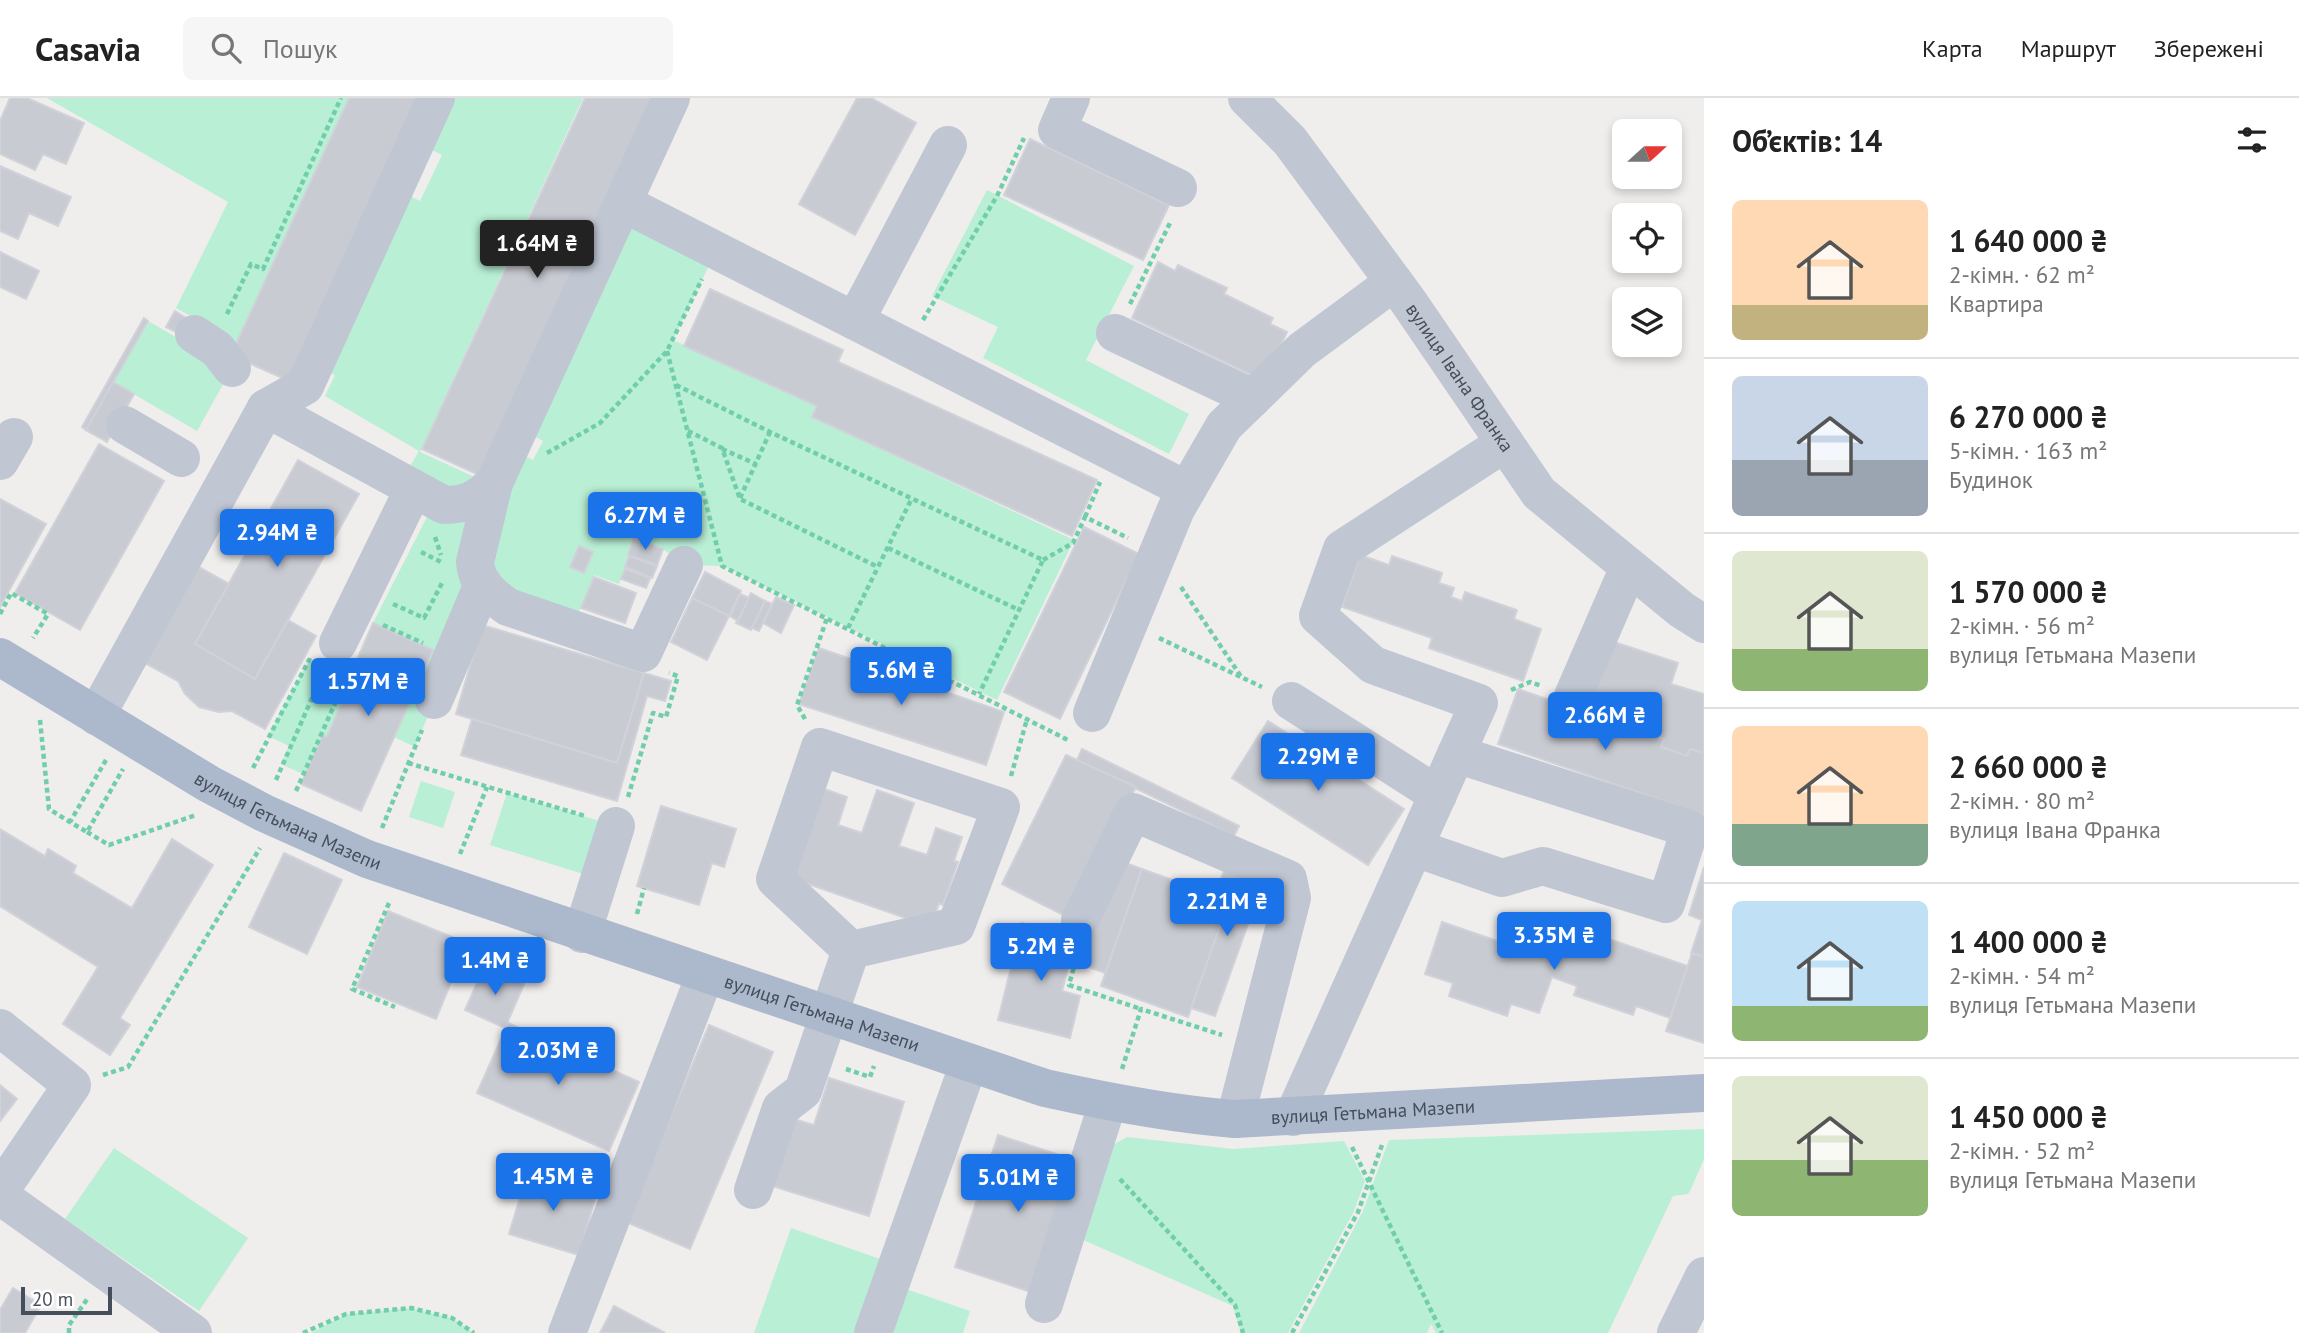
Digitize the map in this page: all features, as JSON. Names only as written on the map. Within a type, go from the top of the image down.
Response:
[{"type":"main road","name":"вулиця Гетьмана Мазепи","points":[[15,651],[96,716],[209,785],[335,846],[472,897],[1045,1088],[1114,1089],[1185,1115],[1235,1119],[1704,1093]]},
{"type":"street","points":[[96,716],[267,408],[305,386],[436,98]]},
{"type":"street","points":[[671,98],[494,483],[475,562],[476,573],[491,596],[508,607],[643,653],[684,565]]},
{"type":"street","name":"вулиця Івана Франка","points":[[1247,98],[1290,141],[1394,282],[1539,493],[1682,611],[1704,624]]},
{"type":"street","points":[[1064,114],[1178,188]]},
{"type":"street","points":[[855,321],[948,145]]},
{"type":"street","points":[[623,204],[1187,490]]},
{"type":"street","points":[[1092,713],[1176,509],[1224,426],[1302,350],[1394,282]]},
{"type":"street","points":[[1115,332],[1253,398]]},
{"type":"street","points":[[267,408],[444,505],[464,505],[480,497],[494,483]]},
{"type":"street","points":[[125,425],[181,458]]},
{"type":"street","points":[[1293,1117],[1479,703],[1373,665],[1318,615],[1342,550],[1505,443]]},
{"type":"street","points":[[344,655],[413,490]]},
{"type":"street","points":[[1573,696],[1629,567]]},
{"type":"street","points":[[434,700],[483,584]]},
{"type":"street","points":[[1291,701],[1438,795]]},
{"type":"street","points":[[820,747],[1001,807],[956,926],[851,950],[775,879],[820,747]]},
{"type":"street","points":[[1415,848],[1502,878],[1543,866],[1666,904],[1690,829],[1456,754]]},
{"type":"street","points":[[1080,920],[1133,812],[1288,879],[1292,898],[1235,1119]]},
{"type":"street","points":[[582,934],[616,825]]},
{"type":"street","points":[[753,1190],[781,1108],[803,1091],[851,950]]},
{"type":"street","points":[[569,1329],[705,975]]},
{"type":"street","points":[[0,1028],[72,1084],[0,1194],[193,1333]]},
{"type":"street","points":[[873,1333],[969,1063]]},
{"type":"street","points":[[1044,1304],[1114,1089]]},
{"type":"street","points":[[1676,1333],[1704,1276]]},
{"type":"path","points":[[214,350],[251,264],[263,269],[341,98]]},
{"type":"path","points":[[906,347],[997,196],[1029,128],[1064,114]]},
{"type":"path","points":[[1115,332],[1182,200],[1178,188]]},
{"type":"path","points":[[544,454],[600,423],[667,351],[716,251]]},
{"type":"path","points":[[667,351],[722,566],[1077,744],[1092,713]]},
{"type":"path","points":[[676,386],[1043,560]]},
{"type":"path","points":[[688,431],[756,464]]},
{"type":"path","points":[[740,499],[770,432]]},
{"type":"path","points":[[722,448],[740,499],[878,566]]},
{"type":"path","points":[[848,628],[912,498]]},
{"type":"path","points":[[979,694],[1043,560],[1073,543],[1085,517],[1158,552],[1242,678]]},
{"type":"path","points":[[432,530],[444,563]]},
{"type":"path","points":[[888,548],[1019,610]]},
{"type":"path","points":[[417,550],[450,566]]},
{"type":"path","points":[[390,602],[424,618],[444,578]]},
{"type":"path","points":[[0,614],[11,593],[48,614],[15,651]]},
{"type":"path","points":[[820,747],[797,705],[827,618]]},
{"type":"path","points":[[379,623],[453,656]]},
{"type":"path","points":[[1129,623],[1291,701]]},
{"type":"path","points":[[408,763],[616,825],[620,810],[626,803],[653,713],[666,717],[678,676],[655,668],[643,653]]},
{"type":"path","points":[[295,794],[344,655]]},
{"type":"path","points":[[251,772],[309,660],[325,669],[274,784]]},
{"type":"path","points":[[1479,703],[1530,682],[1573,696]]},
{"type":"path","points":[[382,828],[434,700]]},
{"type":"path","points":[[39,715],[49,809],[109,845],[205,812]]},
{"type":"path","points":[[1001,807],[1027,719]]},
{"type":"path","points":[[70,822],[108,756]]},
{"type":"path","points":[[87,832],[125,766]]},
{"type":"path","points":[[458,857],[487,787]]},
{"type":"path","points":[[72,1084],[128,1067],[265,840]]},
{"type":"path","points":[[636,919],[644,888]]},
{"type":"path","points":[[390,901],[352,989],[395,1007]]},
{"type":"path","points":[[1080,920],[1081,938],[1069,985],[1254,1045]]},
{"type":"path","points":[[1114,1089],[1141,1009]]},
{"type":"path","points":[[815,1059],[870,1077],[874,1065]]},
{"type":"path","points":[[1292,1333],[1358,1212],[1386,1136]]},
{"type":"path","points":[[1346,1137],[1442,1333]]},
{"type":"path","points":[[1113,1171],[1235,1305],[1243,1333]]},
{"type":"path","points":[[303,1333],[346,1314],[411,1308],[452,1318],[474,1333]]},
{"type":"green space","points":[[47,98],[349,98],[231,355],[207,325],[176,308],[228,202]]},
{"type":"green space","points":[[436,98],[583,98],[420,452],[479,479],[510,448],[533,460],[543,441],[519,428],[623,203],[716,251],[673,340],[817,406],[812,417],[1074,540],[997,700],[723,566],[684,565],[663,549],[634,538],[619,584],[594,575],[576,615],[483,584],[415,747],[394,737],[433,650],[373,623],[435,501],[409,468],[419,451],[325,396],[335,375],[315,365],[394,188],[420,201],[442,155],[416,142]]},
{"type":"green space","points":[[987,190],[1134,266],[1086,360],[1189,414],[1169,454],[983,358],[998,327],[932,296]]},
{"type":"green space","points":[[148,321],[214,359],[226,379],[197,431],[113,382]]},
{"type":"green space","points":[[309,660],[325,669],[319,683],[344,697],[327,737],[323,735],[305,775],[281,764],[289,746],[268,736]]},
{"type":"green space","points":[[421,781],[455,792],[443,828],[409,817]]},
{"type":"green space","points":[[507,793],[616,826],[599,879],[490,845]]},
{"type":"green space","points":[[1704,1129],[1704,1159],[1690,1191],[1688,1194],[1673,1196],[1608,1333],[1436,1333],[1431,1324],[1427,1333],[1299,1333],[1363,1211],[1389,1140]]},
{"type":"green space","points":[[1127,1137],[1233,1149],[1344,1141],[1365,1181],[1354,1211],[1288,1333],[1241,1333],[1233,1306],[1072,1235],[1099,1153]]},
{"type":"green space","points":[[114,1148],[248,1238],[199,1311],[65,1219]]},
{"type":"green space","points":[[791,1228],[883,1260],[857,1333],[754,1333]]},
{"type":"green space","points":[[903,1288],[970,1311],[963,1333],[885,1333]]},
{"type":"green space","points":[[411,1308],[452,1318],[474,1333],[311,1333],[346,1314]]},
{"type":"building","points":[[10,98],[27,98],[84,123],[66,164],[43,154],[35,170],[0,154],[0,121]]},
{"type":"building","points":[[349,98],[418,98],[289,381],[231,355]]},
{"type":"building","points":[[585,98],[657,98],[481,476],[422,449]]},
{"type":"building","points":[[857,98],[871,98],[916,123],[855,235],[799,204]]},
{"type":"building","points":[[1030,139],[1169,205],[1143,260],[1004,195]]},
{"type":"building","points":[[0,166],[71,197],[58,226],[29,213],[18,239],[0,231]]},
{"type":"building","points":[[0,252],[39,271],[26,299],[0,287]]},
{"type":"building","points":[[1158,262],[1175,271],[1178,265],[1227,288],[1224,294],[1273,318],[1270,324],[1287,332],[1264,381],[1132,318]]},
{"type":"building","points":[[710,289],[843,350],[838,362],[1097,480],[1072,536],[812,417],[817,406],[684,346]]},
{"type":"building","points":[[175,311],[194,323],[186,337],[166,327]]},
{"type":"building","points":[[144,318],[148,321],[86,430],[82,427]]},
{"type":"building","points":[[113,382],[134,394],[107,442],[86,430]]},
{"type":"building","points":[[99,444],[164,481],[80,630],[15,593]]},
{"type":"building","points":[[298,460],[359,494],[255,679],[195,644]]},
{"type":"building","points":[[0,499],[46,524],[0,607]]},
{"type":"building","points":[[1084,527],[1139,554],[1060,719],[1004,692]]},
{"type":"building","points":[[634,538],[663,549],[657,565],[628,555]]},
{"type":"building","points":[[579,546],[593,552],[584,573],[570,567]]},
{"type":"building","points":[[1360,555],[1389,565],[1392,556],[1442,573],[1439,583],[1454,588],[1451,597],[1462,601],[1465,592],[1517,610],[1514,619],[1541,629],[1523,681],[1429,648],[1432,638],[1342,607]]},
{"type":"building","points":[[629,556],[657,566],[652,578],[625,567]]},
{"type":"building","points":[[199,567],[229,584],[195,644],[255,679],[288,620],[316,636],[265,729],[232,711],[219,712],[199,707],[185,694],[178,681],[145,663]]},
{"type":"building","points":[[625,569],[650,578],[646,588],[621,579]]},
{"type":"building","points":[[705,572],[741,591],[729,616],[692,598]]},
{"type":"building","points":[[594,577],[636,593],[625,623],[581,608]]},
{"type":"building","points":[[751,593],[765,601],[751,630],[736,623]]},
{"type":"building","points":[[740,594],[749,598],[738,621],[730,616]]},
{"type":"building","points":[[776,597],[794,605],[781,633],[763,623]]},
{"type":"building","points":[[692,598],[729,616],[707,660],[671,642]]},
{"type":"building","points":[[765,601],[772,604],[759,631],[752,628]]},
{"type":"building","points":[[373,623],[433,650],[361,811],[301,784],[323,735],[327,737],[344,697],[353,700],[364,674],[353,669]]},
{"type":"building","points":[[482,625],[644,673],[617,763],[456,714]]},
{"type":"building","points":[[1614,642],[1678,663],[1671,684],[1704,694],[1704,753],[1690,749],[1687,756],[1661,747],[1664,739],[1610,721],[1607,729],[1581,720]]},
{"type":"building","points":[[819,648],[1004,712],[986,765],[799,704]]},
{"type":"building","points":[[644,673],[671,681],[665,701],[647,696],[617,801],[461,755],[472,719],[617,763]]},
{"type":"building","points":[[1518,689],[1584,712],[1581,720],[1607,729],[1610,721],[1664,739],[1661,747],[1687,756],[1690,749],[1704,753],[1704,815],[1498,744]]},
{"type":"building","points":[[1268,721],[1404,809],[1368,865],[1232,778]]},
{"type":"building","points":[[1082,749],[1239,826],[1234,836],[1077,760]]},
{"type":"building","points":[[1066,755],[1136,787],[1069,918],[1002,884]]},
{"type":"building","points":[[819,787],[847,797],[838,825],[862,833],[877,790],[914,803],[899,846],[927,855],[936,828],[962,837],[954,861],[958,862],[943,905],[939,903],[931,927],[788,877]]},
{"type":"building","points":[[661,806],[736,829],[724,867],[712,863],[699,905],[637,886]]},
{"type":"building","points":[[0,829],[45,856],[48,849],[76,866],[73,873],[132,908],[172,839],[213,865],[120,1018],[130,1025],[110,1055],[63,1024],[98,967],[0,906]]},
{"type":"building","points":[[284,853],[342,880],[307,954],[249,927]]},
{"type":"building","points":[[1115,859],[1142,869],[1105,973],[1078,963]]},
{"type":"building","points":[[1704,867],[1704,957],[1691,953],[1702,920],[1689,915]]},
{"type":"building","points":[[1225,868],[1263,882],[1215,1016],[1191,1008],[1229,900],[1215,895]]},
{"type":"building","points":[[1142,869],[1229,900],[1188,1017],[1101,986]]},
{"type":"building","points":[[388,911],[467,943],[436,1019],[357,987]]},
{"type":"building","points":[[1442,922],[1556,961],[1568,925],[1688,966],[1670,1018],[1636,1006],[1633,1015],[1574,995],[1577,986],[1552,977],[1539,1013],[1511,1004],[1507,1016],[1449,996],[1453,983],[1425,974]]},
{"type":"building","points":[[1022,923],[1076,937],[1062,991],[1080,996],[1070,1038],[998,1020]]},
{"type":"building","points":[[1692,953],[1704,957],[1704,1043],[1666,1031]]},
{"type":"building","points":[[484,967],[524,984],[505,1028],[465,1010]]},
{"type":"building","points":[[508,1023],[639,1082],[609,1151],[477,1093]]},
{"type":"building","points":[[709,1025],[773,1052],[690,1249],[626,1222]]},
{"type":"building","points":[[829,1078],[904,1102],[869,1216],[766,1184],[787,1117],[814,1125]]},
{"type":"building","points":[[0,1085],[17,1099],[0,1121]]},
{"type":"building","points":[[998,1135],[1080,1162],[1037,1294],[955,1267]]},
{"type":"building","points":[[528,1171],[597,1192],[579,1255],[509,1234]]},
{"type":"building","points":[[13,1288],[41,1305],[25,1333],[0,1333],[0,1310]]},
{"type":"building","points":[[614,1306],[665,1333],[600,1333]]}]
